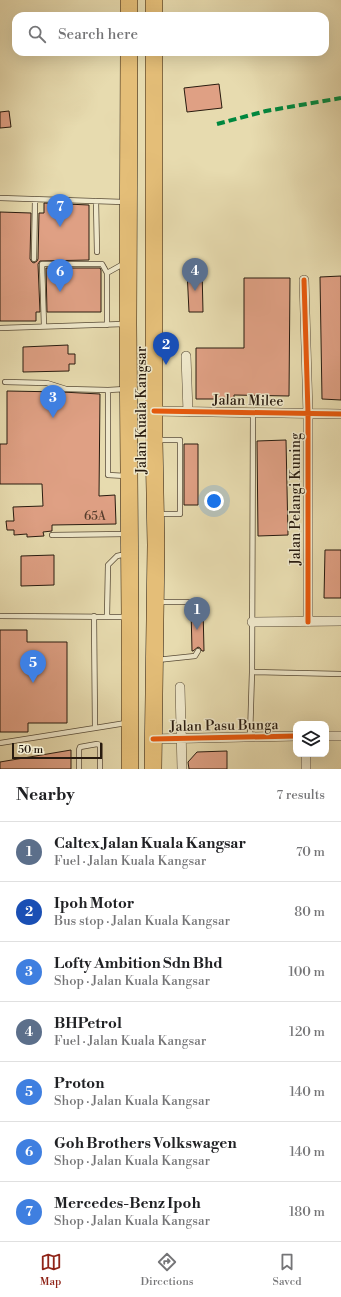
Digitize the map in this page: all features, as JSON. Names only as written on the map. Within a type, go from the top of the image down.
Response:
[{"type":"highway","points":[[154,0],[154,12]]},
{"type":"highway","name":"Jalan Kuala Kangsar","points":[[129,56],[128,389],[130,534],[130,769]]},
{"type":"highway","name":"Jalan Kuala Kangsar","points":[[153,769],[156,545],[154,514],[154,56]]},
{"type":"street","name":"Jalan Pelangi Kuning","points":[[304,280],[308,413],[308,622]]},
{"type":"street","points":[[186,356],[188,412]]},
{"type":"street","name":"Jalan Milee","points":[[154,411],[341,414]]},
{"type":"street","points":[[252,622],[341,621]]},
{"type":"street","points":[[180,687],[182,769]]},
{"type":"street","name":"Jalan Pasu Bunga","points":[[153,739],[293,736]]},
{"type":"street","points":[[329,736],[341,736]]},
{"type":"street","points":[[306,757],[306,769]]},
{"type":"lane","points":[[0,198],[128,202]]},
{"type":"lane","points":[[34,259],[35,199]]},
{"type":"lane","points":[[96,201],[97,252]]},
{"type":"lane","points":[[107,273],[128,261]]},
{"type":"lane","points":[[44,326],[42,264],[102,264],[107,273],[107,325]]},
{"type":"lane","points":[[0,328],[128,324]]},
{"type":"lane","points":[[5,382],[47,383],[66,389],[128,389]]},
{"type":"lane","points":[[108,390],[108,475],[129,476]]},
{"type":"lane","points":[[250,737],[252,672],[253,413]]},
{"type":"lane","points":[[154,440],[180,440],[180,514],[154,514]]},
{"type":"lane","points":[[52,536],[130,534]]},
{"type":"lane","points":[[107,616],[108,565],[117,556],[130,553]]},
{"type":"lane","points":[[155,602],[188,602],[198,608]]},
{"type":"lane","points":[[0,616],[130,617]]},
{"type":"lane","points":[[94,616],[95,728]]},
{"type":"lane","points":[[154,660],[195,656],[198,651]]},
{"type":"lane","points":[[252,672],[341,674]]},
{"type":"lane","points":[[0,744],[130,722]]},
{"type":"lane","points":[[79,769],[80,747],[97,744],[100,745],[100,769]]},
{"type":"building","points":[[219,84],[222,108],[187,112],[184,88]]},
{"type":"building","points":[[9,111],[11,127],[0,128],[0,112]]},
{"type":"building","points":[[44,203],[89,205],[89,260],[40,261],[38,264],[40,312],[36,312],[36,321],[0,321],[0,212],[31,213],[30,259],[34,263],[38,259],[39,213],[44,213]]},
{"type":"building","points":[[46,268],[100,268],[101,312],[47,312]]},
{"type":"building","points":[[202,269],[203,312],[189,312],[187,270]]},
{"type":"building","points":[[341,276],[341,400],[322,399],[320,277]]},
{"type":"building","points":[[244,278],[290,278],[289,396],[234,395],[234,399],[196,399],[196,348],[244,348]]},
{"type":"building","points":[[68,345],[68,354],[75,354],[75,364],[69,364],[69,371],[23,372],[23,347]]},
{"type":"building","points":[[7,391],[100,394],[99,496],[115,495],[116,524],[52,525],[52,531],[43,532],[44,536],[27,537],[27,534],[14,535],[14,530],[7,530],[6,521],[14,521],[13,507],[43,506],[42,484],[0,484],[0,444],[7,444]]},
{"type":"building","points":[[286,440],[288,535],[258,536],[257,441]]},
{"type":"building","points":[[184,444],[198,444],[198,505],[184,505]]},
{"type":"building","points":[[325,550],[341,550],[341,598],[324,598]]},
{"type":"building","points":[[54,555],[54,585],[21,586],[21,556]]},
{"type":"building","points":[[202,608],[204,651],[198,647],[192,651],[191,609],[198,612]]},
{"type":"building","points":[[0,630],[27,630],[27,642],[67,642],[67,723],[28,723],[28,732],[0,732]]},
{"type":"building","points":[[71,750],[71,769],[0,769],[0,762]]},
{"type":"building","points":[[227,751],[227,769],[189,769],[188,762],[197,752]]},
{"type":"marked path","points":[[217,124],[266,111],[341,98]]},
{"type":"cycle path","points":[[304,280],[308,413],[308,622]]},
{"type":"cycle path","points":[[154,411],[341,414]]},
{"type":"cycle path","points":[[153,739],[293,736]]},
{"type":"place","name":"Mercedes-Benz Ipoh","points":[[60,227]]},
{"type":"place","name":"BHPetrol","points":[[195,291]]},
{"type":"place","name":"Goh Brothers Volkswagen","points":[[60,292]]},
{"type":"place","name":"Ipoh Motor","points":[[166,365]]},
{"type":"place","name":"Lofty Ambition Sdn Bhd","points":[[53,418]]},
{"type":"place","name":"Caltex Jalan Kuala Kangsar","points":[[197,630]]},
{"type":"place","name":"Proton","points":[[33,683]]}]
